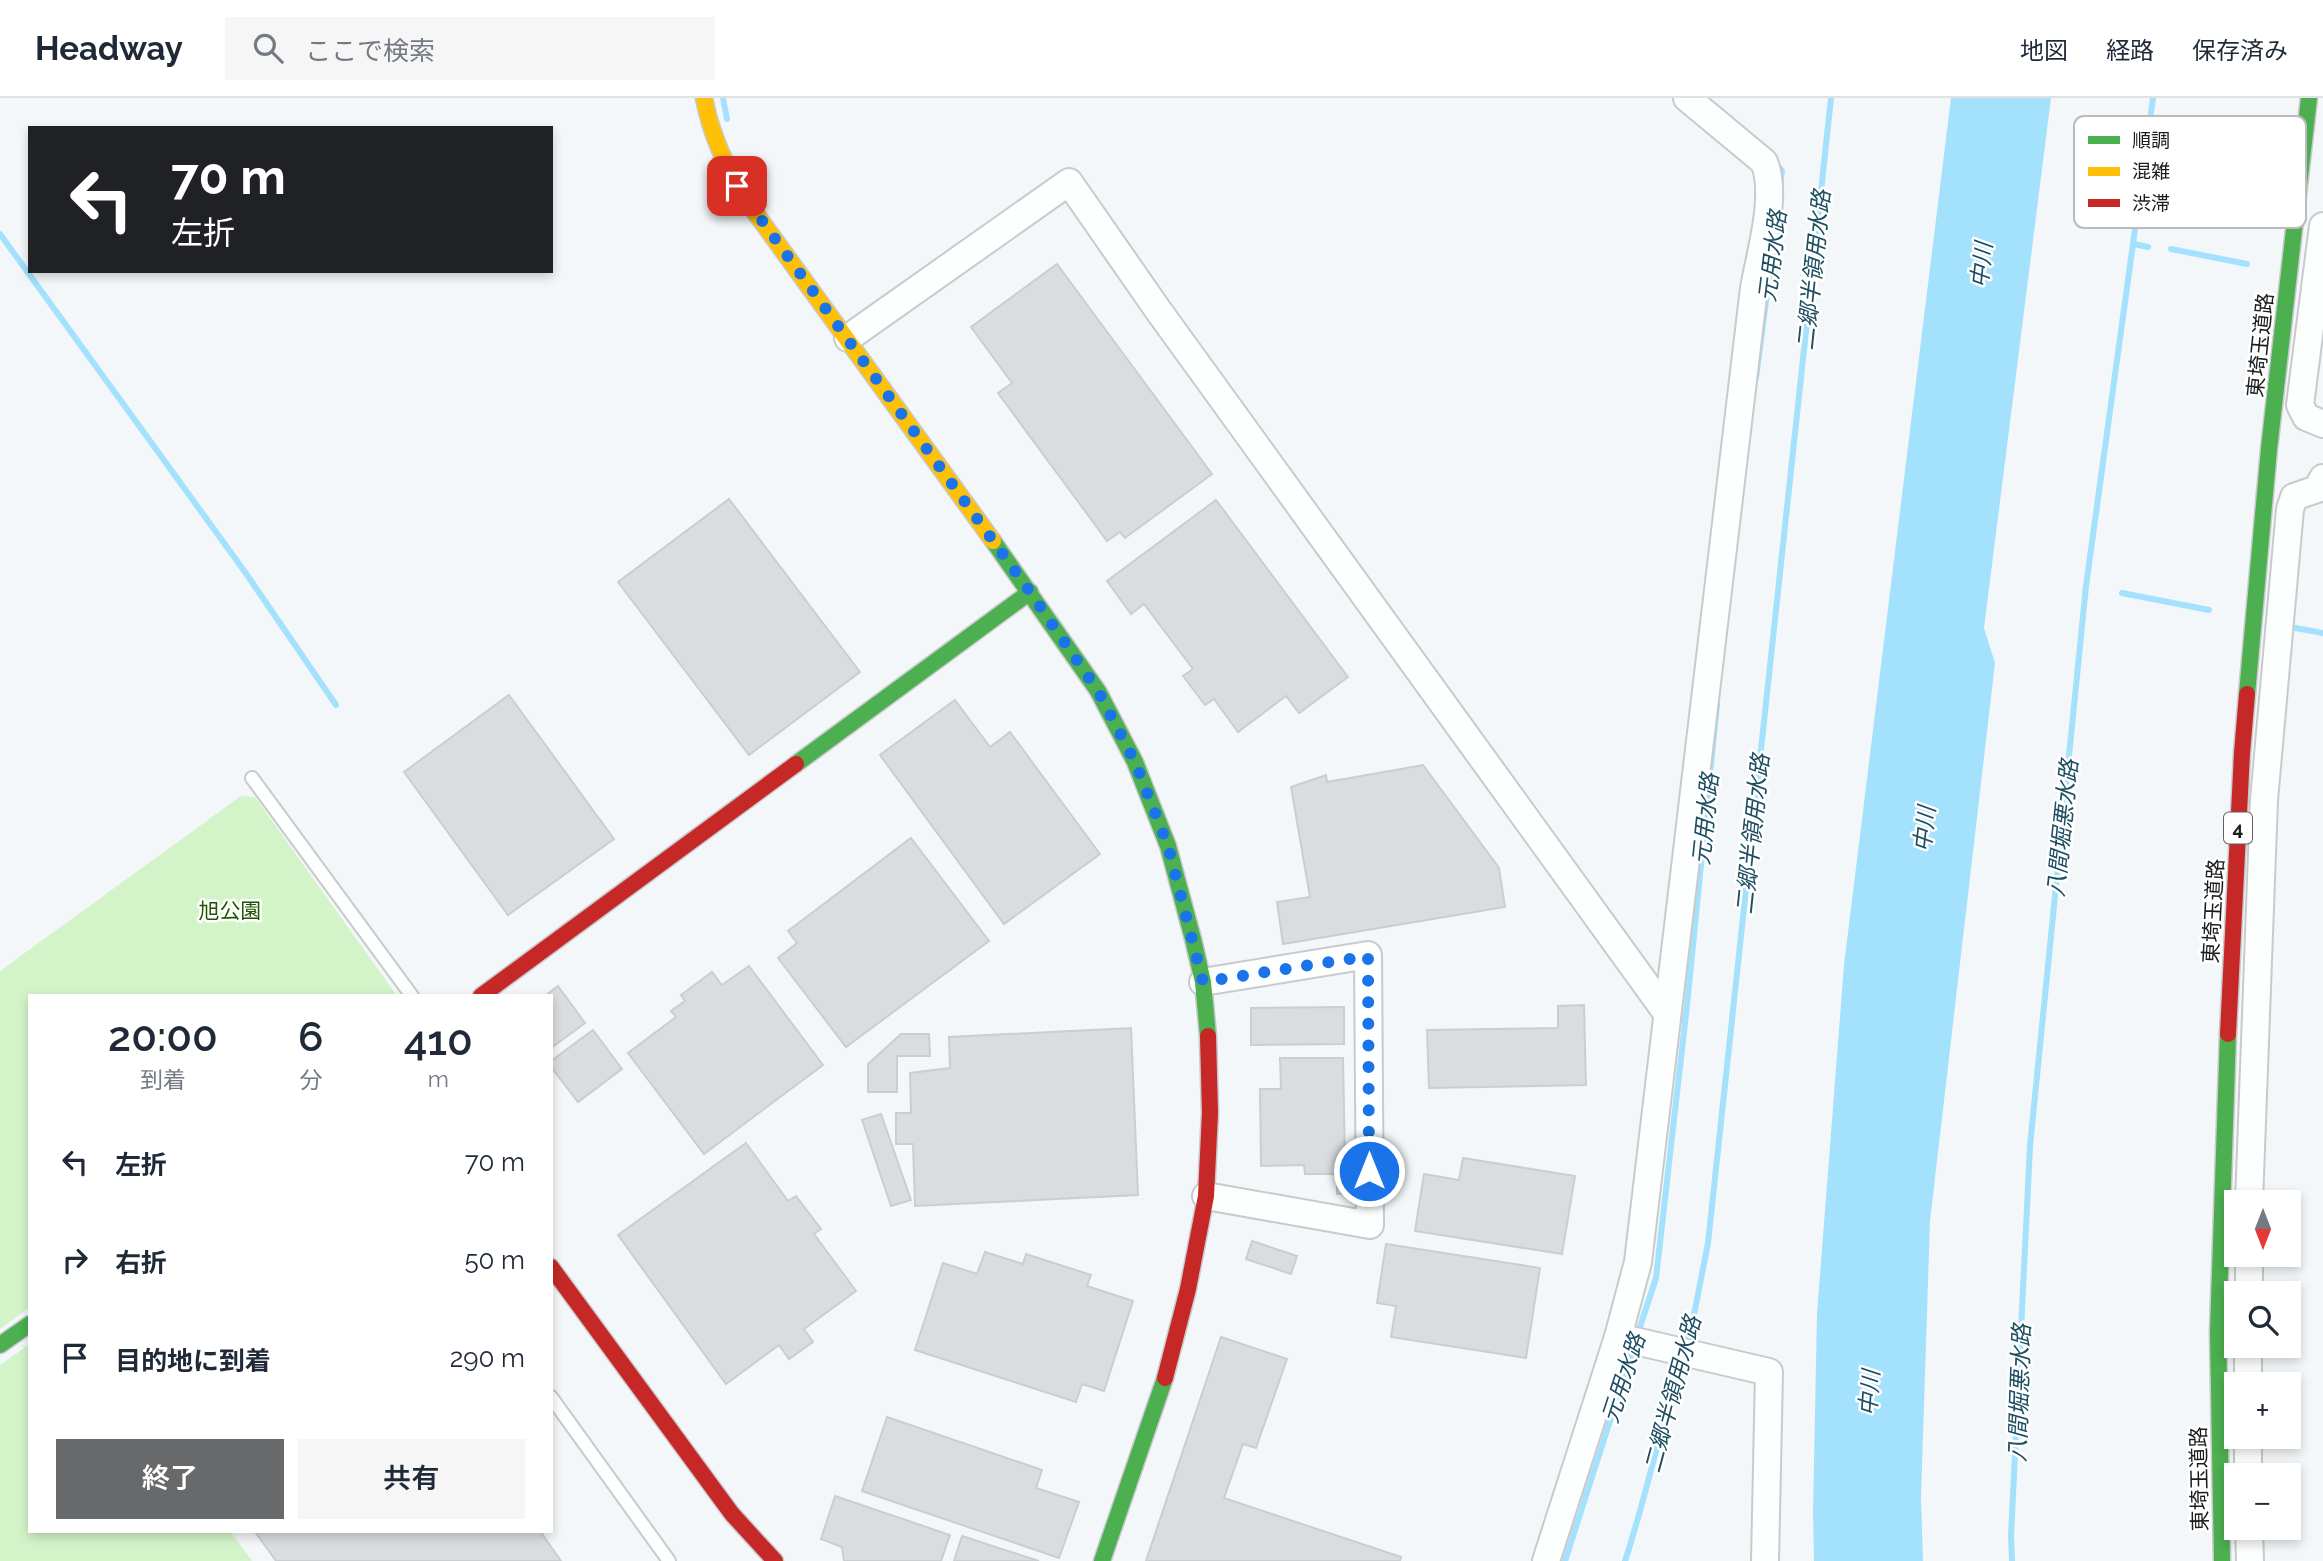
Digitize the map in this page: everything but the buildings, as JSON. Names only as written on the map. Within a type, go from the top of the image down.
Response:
[{"type":"main road","points":[[704,98],[713,137],[728,171],[1098,691],[1135,762],[1168,846],[1203,982],[1210,1113],[1206,1196],[1188,1289],[1164,1382],[1102,1561]]},
{"type":"main road","name":"東埼玉道路","points":[[2306,124],[2309,98]]},
{"type":"main road","name":"東埼玉道路","points":[[2222,1561],[2218,1332],[2223,1145],[2242,753],[2269,449],[2294,228]]},
{"type":"main road","points":[[484,994],[1030,592]]},
{"type":"main road","points":[[553,1270],[732,1514],[775,1561]]},
{"type":"main road","points":[[0,1345],[28,1325]]},
{"type":"street","points":[[1546,1561],[1618,1337],[1638,1262],[1754,288],[1769,189],[1769,173],[1764,162],[1687,98]]},
{"type":"street","points":[[848,338],[1069,182],[1158,310],[1666,1012]]},
{"type":"street","points":[[2323,226],[2300,405],[2306,418],[2323,424]]},
{"type":"street","points":[[2249,1190],[2264,800],[2290,509],[2294,497],[2317,489],[2323,478]]},
{"type":"street","points":[[1203,982],[1368,956],[1370,1225],[1206,1196]]},
{"type":"street","points":[[1618,1337],[1769,1372],[1765,1561]]},
{"type":"street","points":[[2249,1540],[2250,1561]]},
{"type":"lane","points":[[252,778],[411,994]]},
{"type":"lane","points":[[553,1400],[669,1561]]},
{"type":"green space","name":"旭公園","points":[[241,796],[255,797],[396,994],[28,994],[28,1308],[0,1329],[0,971]]},
{"type":"green space","points":[[28,1345],[28,1533],[231,1533],[252,1561],[0,1561],[0,1365]]},
{"type":"water","name":"中川","points":[[1951,98],[2051,98],[1984,628],[1995,663],[1930,1221],[1921,1497],[1923,1561],[1814,1561],[1817,1314],[1844,965]]},
{"type":"waterway","points":[[723,98],[727,119]]},
{"type":"waterway","name":"二郷半領用水路","points":[[1685,1347],[1708,1243],[1831,98]]},
{"type":"waterway","name":"八間堀悪水路","points":[[2151,116],[2153,98]]},
{"type":"waterway","name":"元用水路","points":[[1775,163],[1782,171],[1780,187]]},
{"type":"waterway","name":"八間堀悪水路","points":[[2012,1561],[2030,1146],[2086,586],[2135,228]]},
{"type":"waterway","points":[[0,234],[28,273]]},
{"type":"waterway","points":[[2134,244],[2148,247]]},
{"type":"waterway","points":[[2171,249],[2247,264]]},
{"type":"waterway","points":[[28,273],[245,572],[336,705]]},
{"type":"waterway","name":"元用水路","points":[[1756,378],[1769,278]]},
{"type":"waterway","points":[[2122,593],[2209,610]]},
{"type":"waterway","points":[[2290,627],[2323,633]]},
{"type":"waterway","name":"元用水路","points":[[1637,1336],[1656,1278],[1717,705]]},
{"type":"waterway","points":[[1676,1010],[1685,1023]]},
{"type":"waterway","name":"元用水路","points":[[1565,1561],[1634,1346]]},
{"type":"waterway","name":"二郷半領用水路","points":[[1625,1561],[1682,1357]]},
{"type":"traffic: fast","points":[[2306,124],[2309,98]]},
{"type":"traffic: fast","points":[[2247,694],[2269,449],[2294,228]]},
{"type":"traffic: fast","points":[[993,541],[1098,691],[1135,762],[1168,846],[1193,939],[1203,982],[1208,1036]]},
{"type":"traffic: fast","points":[[796,764],[1030,592]]},
{"type":"traffic: fast","points":[[2222,1561],[2218,1332],[2228,1034]]},
{"type":"traffic: fast","points":[[0,1345],[28,1325]]},
{"type":"traffic: fast","points":[[1102,1561],[1165,1378]]},
{"type":"traffic: slow","points":[[704,98],[720,151],[746,200],[993,541]]},
{"type":"traffic: jam","points":[[2228,1034],[2247,694]]},
{"type":"traffic: jam","points":[[484,994],[796,764]]},
{"type":"traffic: jam","points":[[1165,1378],[1188,1289],[1206,1196],[1210,1113],[1208,1036]]},
{"type":"traffic: jam","points":[[553,1270],[732,1514],[775,1561]]},
{"type":"route","points":[[737,186],[1030,592],[1098,691],[1135,762],[1168,846],[1203,982],[1368,956],[1369,1171]]}]
